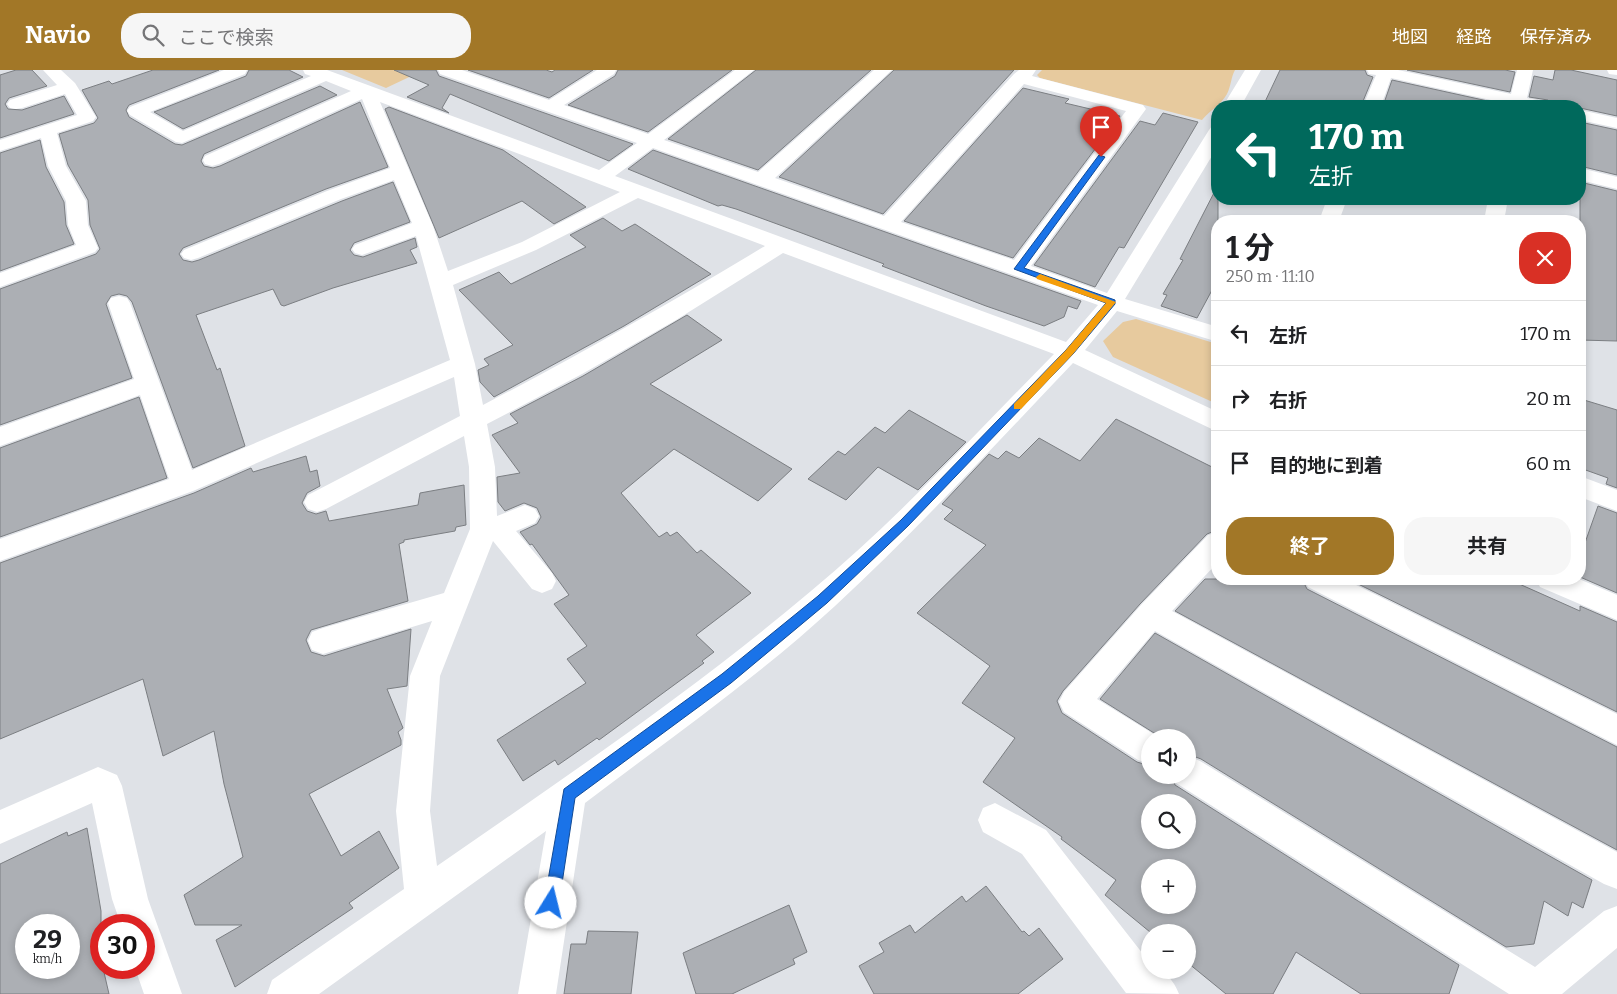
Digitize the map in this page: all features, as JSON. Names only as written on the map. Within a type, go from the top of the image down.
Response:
[{"type":"street","points":[[0,146],[87,117],[69,87],[51,70]]},
{"type":"street","points":[[239,70],[136,112],[182,138],[319,73],[1070,352],[1211,420]]},
{"type":"street","points":[[446,70],[1112,302],[1211,333]]},
{"type":"street","points":[[550,106],[608,70]]},
{"type":"street","points":[[601,178],[746,70]]},
{"type":"street","points":[[761,180],[884,70]]},
{"type":"street","points":[[1236,100],[1253,70]]},
{"type":"street","points":[[1519,100],[1525,70]]},
{"type":"street","points":[[1373,100],[1380,71],[1501,100]]},
{"type":"street","points":[[888,224],[1024,74],[1137,109],[1018,269]]},
{"type":"street","points":[[16,104],[69,87]]},
{"type":"street","points":[[212,160],[367,90]]},
{"type":"street","points":[[367,90],[423,226],[441,282],[462,364],[474,422],[491,528],[453,603],[425,676],[413,812],[423,895]]},
{"type":"street","points":[[1586,116],[1617,123]]},
{"type":"street","points":[[0,280],[88,248],[78,225],[76,201],[57,166],[48,130]]},
{"type":"street","points":[[286,994],[423,895],[569,794],[727,678],[823,599],[904,523],[1070,352],[1112,302],[1211,141]]},
{"type":"street","points":[[191,254],[334,195],[400,171]]},
{"type":"street","points":[[1586,175],[1617,183]]},
{"type":"street","points":[[441,282],[529,246],[637,191]]},
{"type":"street","points":[[362,249],[423,226]]},
{"type":"street","points":[[317,502],[474,422],[668,316],[781,245]]},
{"type":"street","points":[[119,303],[184,484]]},
{"type":"street","points":[[0,550],[184,484],[462,364]]},
{"type":"street","points":[[0,437],[148,383]]},
{"type":"street","points":[[1586,488],[1617,501]]},
{"type":"street","points":[[491,528],[524,516]]},
{"type":"street","points":[[491,528],[542,581]]},
{"type":"street","points":[[1141,742],[1075,702],[1211,551]]},
{"type":"street","points":[[1330,585],[1617,730]]},
{"type":"street","points":[[1564,585],[1617,608]]},
{"type":"street","points":[[323,641],[453,603]]},
{"type":"street","points":[[1152,614],[1617,871]]},
{"type":"street","points":[[1196,777],[1535,992],[1617,924]]},
{"type":"street","points":[[0,828],[98,783],[105,786],[130,899],[135,914]]},
{"type":"street","points":[[537,994],[569,794]]},
{"type":"street","points":[[995,820],[1034,842],[1139,980],[1160,994]]},
{"type":"street","points":[[155,970],[163,994]]},
{"type":"shaded area","points":[[342,70],[420,70],[422,71],[386,88]]},
{"type":"shaded area","points":[[1042,70],[1235,70],[1225,98],[1223,100],[1211,100],[1211,111],[1202,120],[1040,78],[1037,75]]},
{"type":"shaded area","points":[[1136,319],[1211,342],[1211,401],[1113,357],[1103,341],[1123,322]]},
{"type":"building","points":[[16,70],[32,70],[47,86],[9,98],[5,104],[8,109],[22,110],[64,96],[74,114],[0,138],[0,75]]},
{"type":"building","points":[[153,70],[219,70],[129,105],[126,110],[129,117],[175,144],[182,145],[320,86],[337,95],[204,154],[201,161],[204,166],[213,168],[220,166],[360,102],[388,167],[326,189],[183,248],[179,254],[183,260],[192,262],[199,260],[393,182],[410,222],[354,243],[350,250],[354,255],[363,257],[415,238],[417,247],[410,250],[417,263],[333,288],[284,306],[281,305],[273,289],[196,315],[217,370],[220,368],[245,446],[193,468],[132,302],[127,296],[119,294],[111,296],[106,304],[132,378],[0,425],[0,289],[96,254],[100,249],[90,225],[88,200],[68,165],[59,134],[94,123],[98,118],[82,90],[109,81],[112,84]]},
{"type":"building","points":[[249,70],[289,70],[303,77],[183,129],[154,112],[246,76]]},
{"type":"building","points":[[394,70],[436,70],[439,76],[633,144],[609,161],[450,94],[442,108],[449,113],[407,97],[429,85]]},
{"type":"building","points":[[468,70],[546,70],[552,72],[555,70],[593,70],[549,98]]},
{"type":"building","points":[[618,70],[732,70],[648,132],[568,105],[615,76]]},
{"type":"building","points":[[756,70],[871,70],[758,170],[668,139]]},
{"type":"building","points":[[894,70],[1014,70],[883,214],[779,177]]},
{"type":"building","points":[[1280,70],[1365,70],[1367,75],[1373,77],[1363,100],[1266,100]]},
{"type":"building","points":[[1407,70],[1505,70],[1515,72],[1510,92]]},
{"type":"building","points":[[1555,70],[1571,70],[1617,80],[1617,116],[1586,109],[1586,100],[1548,100],[1529,97],[1534,76],[1553,80]]},
{"type":"building","points":[[1392,80],[1483,100],[1385,100]]},
{"type":"building","points":[[1023,88],[1069,99],[1065,103],[1120,116],[1013,258],[904,221]]},
{"type":"building","points":[[389,107],[503,150],[586,207],[554,224],[522,201],[439,238],[385,109]]},
{"type":"building","points":[[1163,113],[1198,122],[1124,248],[1119,247],[1095,287],[1034,265],[1140,121],[1155,125]]},
{"type":"building","points":[[1586,123],[1617,130],[1617,175],[1586,167]]},
{"type":"building","points":[[40,140],[46,167],[64,202],[66,225],[74,244],[0,271],[0,153]]},
{"type":"building","points":[[653,150],[1081,301],[1077,309],[1068,306],[1064,317],[1044,326],[986,306],[882,266],[884,264],[736,209],[722,205],[718,206],[628,169]]},
{"type":"building","points":[[1586,183],[1617,191],[1617,341],[1586,340],[1586,215],[1580,215],[1580,205],[1586,205]]},
{"type":"building","points":[[1211,199],[1211,205],[1218,205],[1218,215],[1211,215],[1211,292],[1197,318],[1161,306],[1167,295],[1163,294],[1183,260],[1180,259]]},
{"type":"building","points":[[603,218],[622,231],[635,224],[711,274],[624,326],[494,397],[480,382],[478,370],[489,365],[484,359],[513,345],[459,290],[499,272],[511,284],[586,247],[570,235]]},
{"type":"building","points":[[687,315],[722,340],[650,384],[792,469],[758,501],[674,449],[621,493],[659,537],[667,532],[670,536],[677,532],[697,553],[701,550],[751,593],[696,635],[714,652],[702,661],[704,663],[599,740],[597,738],[558,765],[555,760],[523,781],[497,740],[586,683],[567,659],[587,646],[554,604],[569,595],[532,544],[530,545],[520,532],[537,524],[541,517],[537,508],[524,503],[505,511],[498,502],[497,477],[520,473],[492,435],[518,423],[510,414],[583,376]]},
{"type":"building","points":[[139,397],[167,478],[0,537],[0,448]]},
{"type":"building","points":[[1586,401],[1617,410],[1617,488],[1606,484],[1608,478],[1586,470]]},
{"type":"building","points":[[909,410],[966,442],[918,490],[878,467],[846,500],[808,479],[838,451],[845,455],[875,427],[885,433]]},
{"type":"building","points":[[1116,419],[1211,466],[1211,532],[1207,534],[1140,604],[1063,691],[1057,701],[1062,713],[1141,763],[1141,784],[1175,784],[1189,794],[1141,794],[1141,849],[1196,849],[1196,798],[1459,965],[1449,994],[1361,994],[1296,952],[1273,994],[1226,994],[1196,970],[1196,924],[1141,925],[1105,895],[1116,880],[1061,839],[1062,837],[983,782],[1015,738],[962,703],[990,666],[917,613],[986,545],[944,519],[953,510],[942,504],[989,454],[998,459],[1006,451],[1019,458],[1039,438],[1080,461]]},
{"type":"building","points":[[306,456],[310,472],[317,470],[320,486],[307,493],[302,503],[307,511],[316,514],[326,511],[329,521],[418,505],[420,493],[464,485],[466,525],[456,527],[455,531],[404,540],[404,542],[399,544],[408,601],[311,630],[306,640],[311,652],[324,656],[411,629],[407,686],[387,689],[403,728],[398,732],[401,745],[309,794],[341,856],[379,831],[399,868],[349,903],[353,908],[235,987],[216,940],[242,925],[195,925],[184,895],[243,857],[224,784],[214,731],[163,756],[143,679],[0,739],[0,563],[194,493],[251,468],[253,472]]},
{"type":"building","points":[[1598,506],[1617,513],[1617,593],[1586,580],[1586,540]]},
{"type":"building","points":[[1205,579],[1211,579],[1211,585],[1305,585],[1307,589],[1617,747],[1617,850],[1175,611]]},
{"type":"building","points":[[1360,585],[1522,585],[1580,611],[1580,606],[1617,622],[1617,712]]},
{"type":"building","points":[[1155,633],[1592,880],[1583,908],[1572,902],[1568,916],[1544,901],[1534,944],[1506,947],[1196,757],[1196,729],[1148,729],[1100,699]]},
{"type":"building","points":[[87,828],[101,911],[101,914],[90,914],[90,979],[106,979],[109,994],[0,994],[0,864],[67,832],[68,836]]},
{"type":"building","points":[[986,886],[1022,932],[1024,931],[1029,936],[1039,928],[1063,959],[1018,994],[874,994],[859,966],[884,952],[879,943],[910,925],[915,933],[962,896],[966,902]]},
{"type":"building","points":[[789,905],[807,952],[793,959],[795,964],[732,994],[696,994],[683,953]]},
{"type":"building","points":[[588,931],[638,932],[631,994],[564,994],[571,944],[586,944]]},
{"type":"slow traffic","points":[[1017,406],[1070,352],[1112,302],[1040,277]]},
{"type":"route","points":[[551,903],[569,794],[727,678],[823,599],[904,523],[1070,352],[1112,302],[1018,269],[1101,157]]}]
